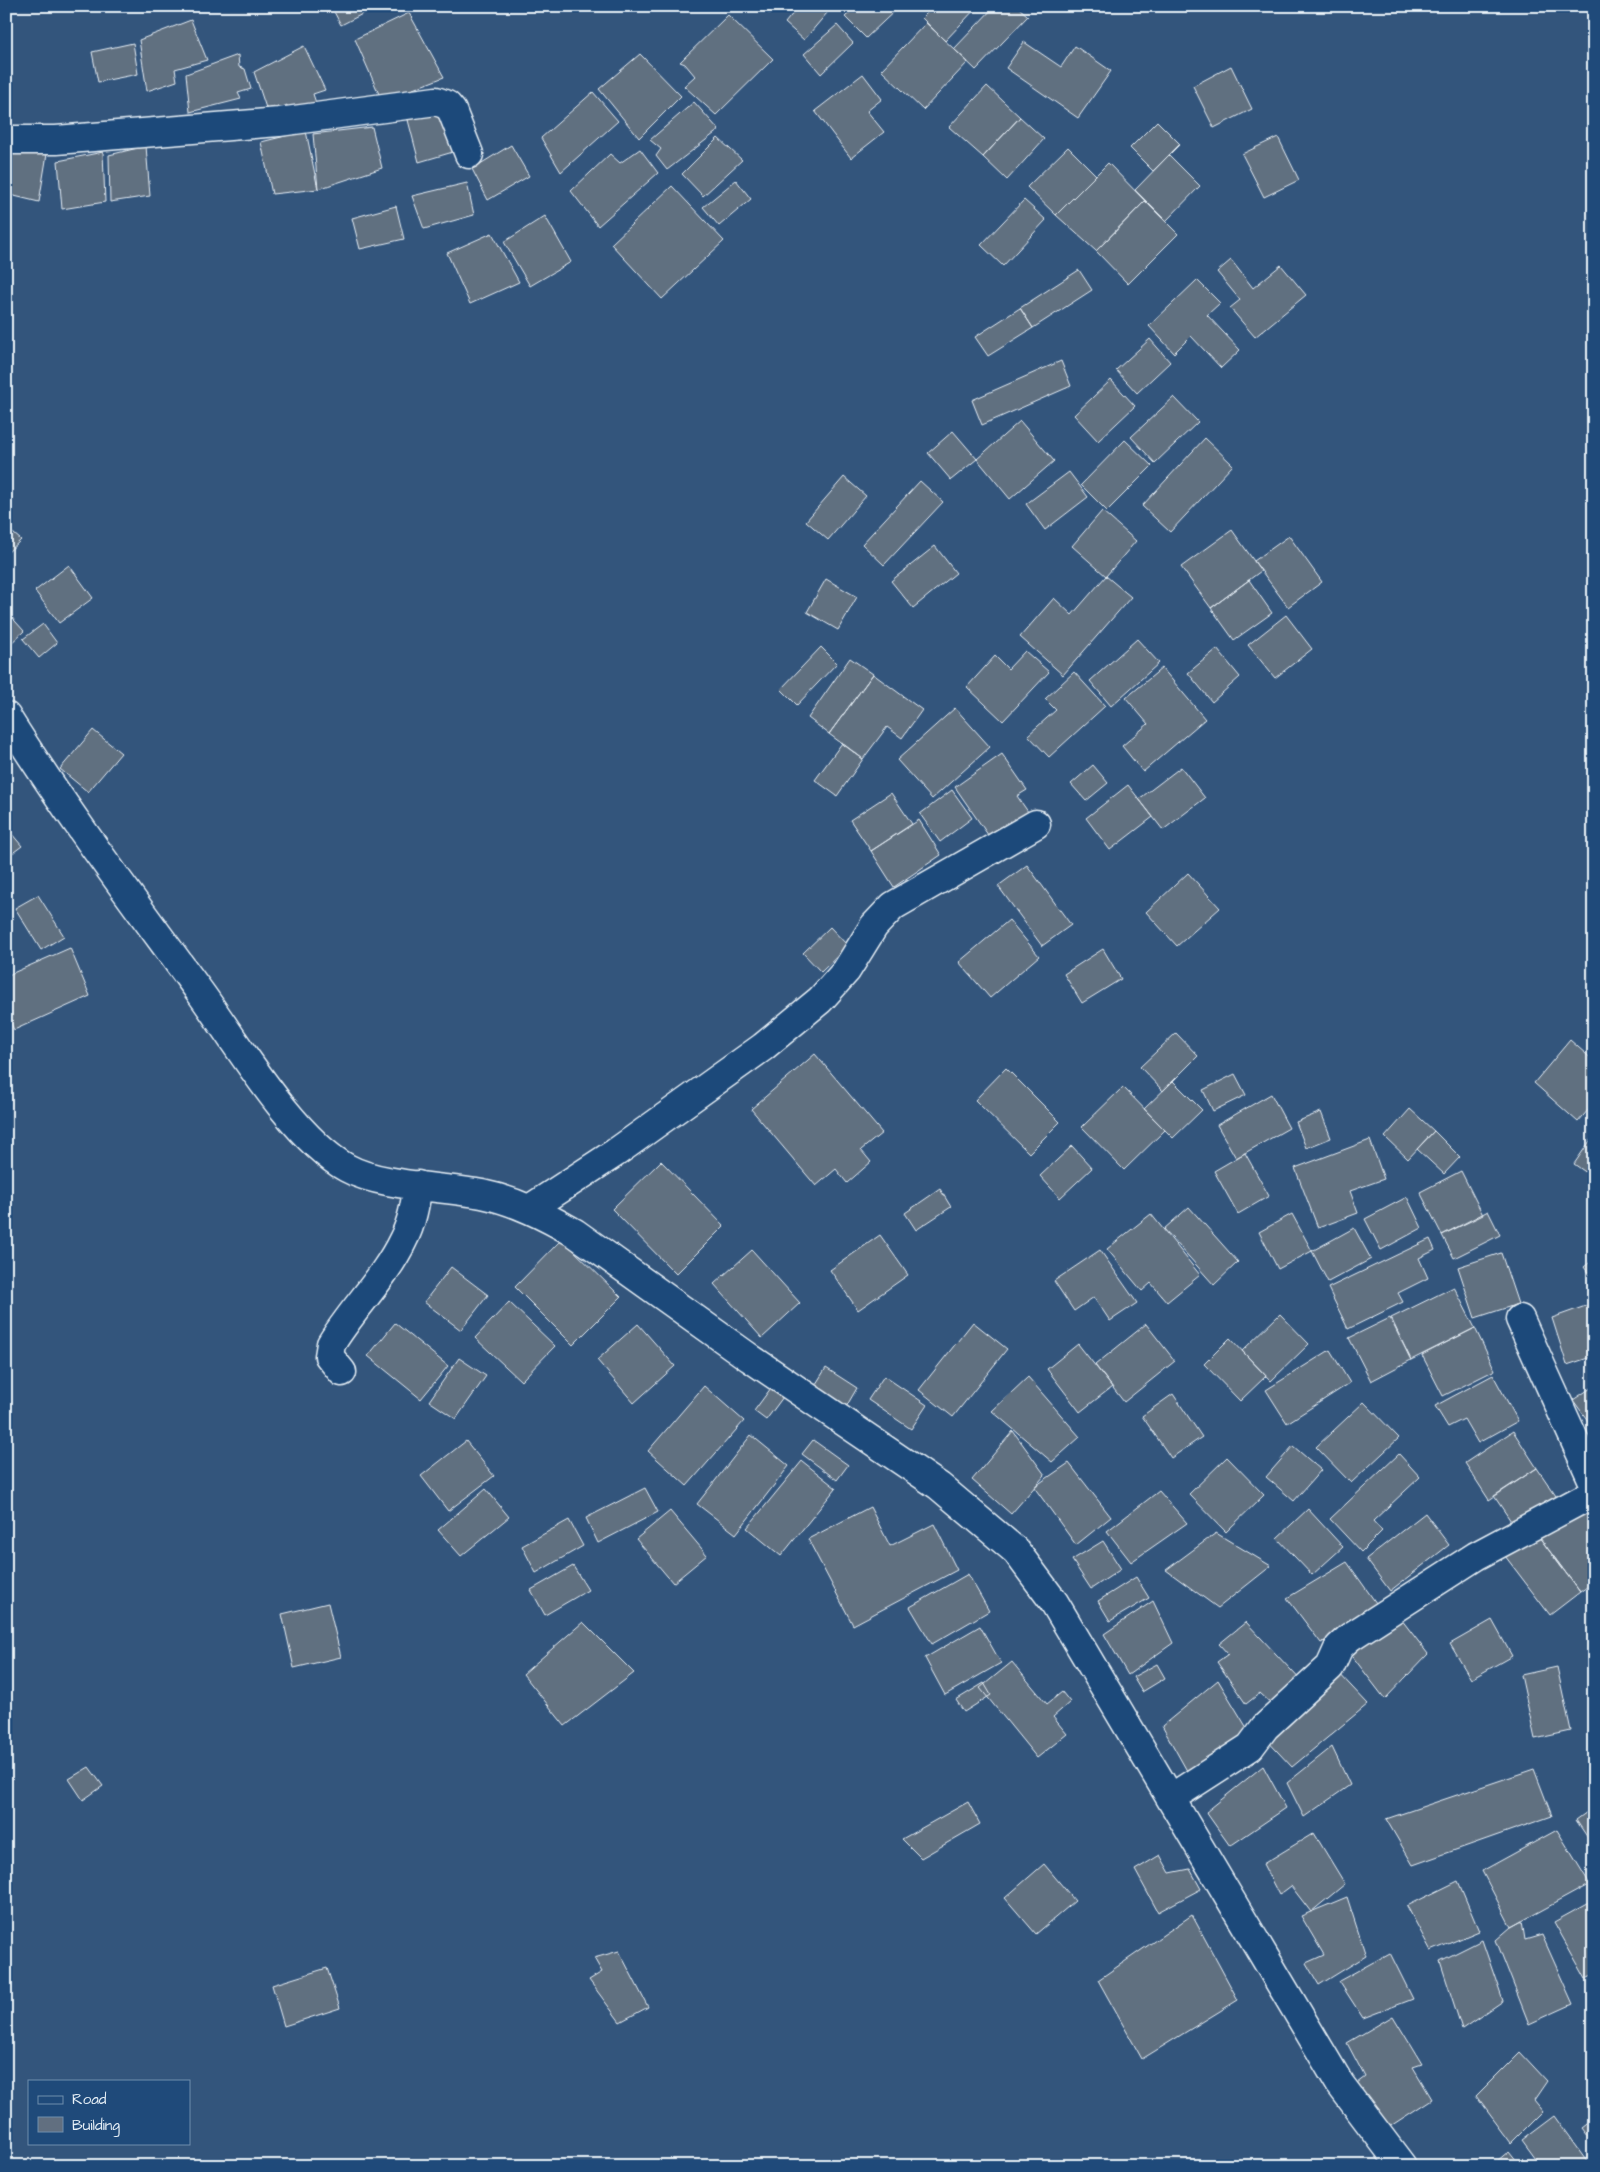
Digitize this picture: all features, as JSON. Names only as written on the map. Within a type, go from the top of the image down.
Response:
[{"type":"street","points":[[6,140],[56,140],[279,122],[436,101],[452,110],[469,154]]},
{"type":"street","points":[[6,716],[126,891],[279,1103],[313,1142],[336,1162],[350,1170],[374,1178],[483,1194],[531,1208],[575,1233],[750,1358],[939,1486],[1016,1551],[1054,1602],[1340,2084],[1402,2166]]},
{"type":"street","points":[[531,1208],[623,1148],[763,1047],[820,1000],[846,971],[874,926],[893,906],[1036,824]]},
{"type":"street","points":[[342,1372],[330,1356],[331,1344],[390,1263],[404,1239],[413,1215],[418,1185]]},
{"type":"street","points":[[1520,1319],[1594,1483]]},
{"type":"street","points":[[1171,1798],[1250,1747],[1265,1727],[1330,1667],[1339,1647],[1350,1637],[1476,1556],[1594,1493]]},
{"type":"building","points":[[331,6],[378,6],[341,25]]},
{"type":"building","points":[[747,6],[773,6],[771,14]]},
{"type":"building","points":[[799,6],[833,6],[804,40],[785,23]]},
{"type":"building","points":[[857,6],[900,6],[866,38],[845,17]]},
{"type":"building","points":[[934,6],[978,6],[945,41],[922,18]]},
{"type":"building","points":[[995,6],[1017,6],[1028,16],[976,70],[954,49]]},
{"type":"building","points":[[409,13],[444,77],[382,101],[355,39]]},
{"type":"building","points":[[728,15],[773,59],[716,115],[684,86],[695,76],[685,64],[680,62]]},
{"type":"building","points":[[191,20],[207,60],[175,69],[177,81],[147,91],[139,40]]},
{"type":"building","points":[[926,23],[968,62],[923,110],[881,70]]},
{"type":"building","points":[[837,25],[853,43],[821,74],[804,54]]},
{"type":"building","points":[[1024,42],[1061,67],[1075,46],[1111,71],[1078,118],[1006,68]]},
{"type":"building","points":[[133,43],[138,74],[98,82],[92,52]]},
{"type":"building","points":[[304,46],[325,90],[313,94],[317,106],[291,116],[287,105],[268,114],[254,72]]},
{"type":"building","points":[[640,54],[681,96],[639,138],[599,89]]},
{"type":"building","points":[[238,55],[239,67],[245,69],[251,89],[238,93],[241,99],[190,112],[186,74]]},
{"type":"building","points":[[1231,66],[1252,109],[1214,128],[1193,86]]},
{"type":"building","points":[[863,74],[882,99],[867,111],[884,132],[851,158],[815,111]]},
{"type":"building","points":[[987,86],[1020,117],[983,157],[949,127]]},
{"type":"building","points":[[593,92],[618,121],[561,172],[541,138]]},
{"type":"building","points":[[694,102],[719,130],[667,170],[656,156],[661,149],[650,140]]},
{"type":"building","points":[[442,110],[453,152],[419,162],[408,120]]},
{"type":"building","points":[[1020,117],[1044,139],[1007,180],[983,157]]},
{"type":"building","points":[[1157,121],[1180,144],[1153,171],[1130,148]]},
{"type":"building","points":[[372,127],[382,168],[318,189],[313,134]]},
{"type":"building","points":[[306,131],[318,189],[272,194],[261,142]]},
{"type":"building","points":[[1278,137],[1299,180],[1264,197],[1242,154]]},
{"type":"building","points":[[718,138],[742,160],[703,196],[682,174]]},
{"type":"building","points":[[511,145],[529,176],[488,200],[472,169]]},
{"type":"building","points":[[146,146],[150,196],[110,202],[109,155]]},
{"type":"building","points":[[1068,147],[1096,175],[1056,215],[1027,187]]},
{"type":"building","points":[[48,148],[39,202],[6,194],[6,149]]},
{"type":"building","points":[[640,149],[658,173],[598,226],[571,191],[610,154],[620,163]]},
{"type":"building","points":[[103,152],[105,202],[62,209],[58,161]]},
{"type":"building","points":[[1169,155],[1200,186],[1166,221],[1135,190]]},
{"type":"building","points":[[1108,163],[1145,201],[1096,251],[1056,215]]},
{"type":"building","points":[[736,180],[751,199],[719,226],[703,207]]},
{"type":"building","points":[[467,183],[474,215],[424,229],[412,196]]},
{"type":"building","points":[[672,186],[724,241],[662,299],[611,244]]},
{"type":"building","points":[[1024,200],[1046,220],[1003,266],[981,245]]},
{"type":"building","points":[[1145,201],[1178,234],[1128,284],[1096,251]]},
{"type":"building","points":[[396,206],[404,239],[360,249],[352,218]]},
{"type":"building","points":[[545,216],[571,262],[530,286],[504,242]]},
{"type":"building","points":[[492,233],[519,282],[470,304],[447,253]]},
{"type":"building","points":[[1231,260],[1253,288],[1281,265],[1306,295],[1255,337],[1230,308],[1240,300],[1217,272]]},
{"type":"building","points":[[1079,270],[1092,290],[1033,328],[1020,308]]},
{"type":"building","points":[[1197,280],[1220,303],[1207,315],[1240,350],[1221,368],[1191,336],[1174,353],[1149,326]]},
{"type":"building","points":[[1020,308],[1033,328],[988,356],[975,337]]},
{"type":"building","points":[[1150,339],[1170,362],[1137,393],[1116,370]]},
{"type":"building","points":[[1061,361],[1071,386],[982,425],[972,400]]},
{"type":"building","points":[[1111,380],[1135,406],[1098,441],[1074,415]]},
{"type":"building","points":[[1174,397],[1198,422],[1155,463],[1131,437]]},
{"type":"building","points":[[1020,421],[1054,461],[1010,499],[977,459]]},
{"type":"building","points":[[953,431],[977,459],[951,480],[928,453]]},
{"type":"building","points":[[1205,438],[1233,465],[1170,532],[1142,506]]},
{"type":"building","points":[[1125,440],[1152,466],[1107,511],[1081,485]]},
{"type":"building","points":[[1069,472],[1088,497],[1045,530],[1026,504]]},
{"type":"building","points":[[844,477],[866,496],[828,540],[806,521]]},
{"type":"building","points":[[920,481],[943,502],[884,565],[862,544]]},
{"type":"building","points":[[1102,511],[1136,541],[1106,576],[1072,546]]},
{"type":"building","points":[[6,527],[21,540],[6,554]]},
{"type":"building","points":[[1232,530],[1261,571],[1211,608],[1181,567]]},
{"type":"building","points":[[1289,536],[1322,582],[1288,607],[1254,561]]},
{"type":"building","points":[[935,546],[956,573],[913,608],[891,581]]},
{"type":"building","points":[[69,565],[93,598],[59,623],[35,591]]},
{"type":"building","points":[[1106,576],[1131,597],[1063,675],[1020,637],[1054,598],[1072,615]]},
{"type":"building","points":[[826,579],[857,597],[838,630],[807,612]]},
{"type":"building","points":[[1249,580],[1272,613],[1234,640],[1211,608]]},
{"type":"building","points":[[6,613],[24,631],[6,648]]},
{"type":"building","points":[[1286,615],[1312,649],[1275,678],[1248,645]]},
{"type":"building","points":[[43,624],[57,643],[39,658],[23,639]]},
{"type":"building","points":[[1137,639],[1159,663],[1111,706],[1090,681]]},
{"type":"building","points":[[821,647],[837,663],[797,705],[781,689]]},
{"type":"building","points":[[1217,649],[1240,677],[1212,702],[1188,673]]},
{"type":"building","points":[[1025,651],[1049,672],[1003,721],[967,687],[995,656],[1008,669]]},
{"type":"building","points":[[850,658],[873,674],[829,734],[808,718]]},
{"type":"building","points":[[1162,668],[1205,719],[1143,772],[1122,746],[1148,724],[1126,698]]},
{"type":"building","points":[[1074,672],[1105,706],[1049,757],[1028,735],[1056,710],[1045,699]]},
{"type":"building","points":[[873,674],[922,710],[902,738],[887,727],[863,759],[829,734]]},
{"type":"building","points":[[955,708],[990,747],[932,799],[897,760]]},
{"type":"building","points":[[93,730],[121,753],[88,792],[60,769]]},
{"type":"building","points":[[842,743],[863,759],[837,796],[815,780]]},
{"type":"building","points":[[1002,754],[1027,790],[1017,796],[1033,819],[995,845],[955,787]]},
{"type":"building","points":[[1093,765],[1108,783],[1086,801],[1071,784]]},
{"type":"building","points":[[1181,767],[1205,798],[1163,830],[1139,799]]},
{"type":"building","points":[[1128,785],[1153,817],[1110,850],[1086,818]]},
{"type":"building","points":[[952,790],[972,818],[940,842],[920,814]]},
{"type":"building","points":[[891,793],[912,824],[871,851],[850,820]]},
{"type":"building","points":[[919,820],[941,855],[894,887],[871,851]]},
{"type":"building","points":[[6,827],[22,846],[6,858]]},
{"type":"building","points":[[1027,865],[1071,925],[1042,946],[998,886]]},
{"type":"building","points":[[1188,873],[1220,908],[1177,946],[1146,912]]},
{"type":"building","points":[[38,895],[64,936],[41,950],[15,908]]},
{"type":"building","points":[[1009,920],[1039,956],[990,998],[959,962]]},
{"type":"building","points":[[830,927],[848,946],[821,972],[803,953]]},
{"type":"building","points":[[70,948],[90,996],[14,1030],[6,1013],[6,976]]},
{"type":"building","points":[[1103,949],[1121,979],[1082,1003],[1064,974]]},
{"type":"building","points":[[1176,1033],[1198,1056],[1163,1091],[1140,1067]]},
{"type":"building","points":[[1570,1040],[1594,1061],[1594,1103],[1578,1122],[1534,1083]]},
{"type":"building","points":[[815,1054],[882,1133],[861,1150],[871,1162],[847,1183],[836,1169],[816,1186],[751,1109]]},
{"type":"building","points":[[1006,1068],[1060,1122],[1029,1153],[975,1100]]},
{"type":"building","points":[[1235,1074],[1246,1095],[1213,1111],[1203,1090]]},
{"type":"building","points":[[1173,1081],[1202,1110],[1173,1138],[1144,1109]]},
{"type":"building","points":[[1123,1087],[1165,1130],[1124,1170],[1082,1127]]},
{"type":"building","points":[[1271,1094],[1289,1128],[1236,1158],[1217,1125]]},
{"type":"building","points":[[1410,1109],[1434,1131],[1408,1159],[1385,1137]]},
{"type":"building","points":[[1321,1112],[1331,1138],[1306,1148],[1296,1122]]},
{"type":"building","points":[[1434,1131],[1460,1157],[1444,1174],[1417,1149]]},
{"type":"building","points":[[1594,1135],[1594,1178],[1574,1164]]},
{"type":"building","points":[[1370,1140],[1384,1179],[1350,1191],[1358,1213],[1318,1228],[1295,1168]]},
{"type":"building","points":[[1072,1146],[1092,1168],[1060,1198],[1040,1176]]},
{"type":"building","points":[[1245,1153],[1269,1196],[1238,1214],[1214,1171]]},
{"type":"building","points":[[661,1161],[724,1226],[676,1274],[612,1209]]},
{"type":"building","points":[[1461,1171],[1483,1215],[1442,1235],[1420,1192]]},
{"type":"building","points":[[940,1189],[951,1207],[916,1230],[905,1213]]},
{"type":"building","points":[[1407,1197],[1422,1228],[1381,1250],[1365,1219]]},
{"type":"building","points":[[1189,1207],[1238,1262],[1214,1285],[1164,1229]]},
{"type":"building","points":[[1488,1211],[1500,1235],[1454,1258],[1442,1235]]},
{"type":"building","points":[[1151,1214],[1200,1275],[1167,1302],[1151,1283],[1142,1291],[1107,1249]]},
{"type":"building","points":[[1292,1214],[1312,1251],[1278,1269],[1259,1232]]},
{"type":"building","points":[[1354,1228],[1371,1259],[1328,1282],[1312,1251]]},
{"type":"building","points":[[880,1235],[908,1275],[858,1310],[830,1270]]},
{"type":"building","points":[[562,1239],[621,1297],[573,1345],[515,1287]]},
{"type":"building","points":[[1430,1239],[1435,1250],[1419,1258],[1428,1278],[1398,1293],[1403,1302],[1348,1329],[1328,1288]]},
{"type":"building","points":[[752,1250],[800,1303],[762,1338],[714,1284]]},
{"type":"building","points":[[1100,1250],[1137,1303],[1110,1321],[1094,1297],[1074,1311],[1054,1281]]},
{"type":"building","points":[[1501,1253],[1518,1304],[1475,1318],[1458,1267]]},
{"type":"building","points":[[1594,1259],[1594,1281],[1584,1267]]},
{"type":"building","points":[[451,1267],[488,1295],[461,1330],[424,1302]]},
{"type":"building","points":[[1454,1287],[1475,1328],[1411,1360],[1391,1318]]},
{"type":"building","points":[[509,1302],[555,1346],[521,1381],[475,1338]]},
{"type":"building","points":[[1594,1303],[1594,1339],[1589,1340],[1594,1356],[1567,1365],[1552,1318]]},
{"type":"building","points":[[1280,1314],[1309,1344],[1271,1381],[1242,1351]]},
{"type":"building","points":[[1390,1318],[1411,1360],[1371,1381],[1349,1338]]},
{"type":"building","points":[[973,1322],[1007,1349],[953,1417],[919,1390]]},
{"type":"building","points":[[395,1323],[448,1366],[421,1399],[368,1356]]},
{"type":"building","points":[[638,1324],[675,1366],[634,1403],[597,1360]]},
{"type":"building","points":[[1146,1324],[1175,1361],[1124,1402],[1095,1365]]},
{"type":"building","points":[[1475,1328],[1495,1370],[1443,1396],[1422,1355]]},
{"type":"building","points":[[1230,1338],[1266,1376],[1240,1401],[1204,1364]]},
{"type":"building","points":[[1078,1344],[1112,1387],[1080,1412],[1047,1369]]},
{"type":"building","points":[[1330,1350],[1350,1383],[1287,1423],[1266,1390]]},
{"type":"building","points":[[459,1358],[486,1376],[456,1419],[429,1401]]},
{"type":"building","points":[[826,1368],[857,1388],[846,1407],[814,1387]]},
{"type":"building","points":[[1493,1375],[1518,1421],[1478,1443],[1464,1419],[1448,1427],[1435,1406]]},
{"type":"building","points":[[884,1376],[927,1405],[911,1429],[868,1400]]},
{"type":"building","points":[[1028,1377],[1080,1437],[1052,1462],[992,1411]]},
{"type":"building","points":[[704,1386],[744,1421],[687,1486],[648,1451]]},
{"type":"building","points":[[1594,1386],[1594,1429],[1573,1400]]},
{"type":"building","points":[[771,1388],[783,1397],[766,1420],[754,1411]]},
{"type":"building","points":[[1173,1394],[1202,1437],[1171,1458],[1142,1416]]},
{"type":"building","points":[[1364,1402],[1399,1438],[1351,1483],[1316,1447]]},
{"type":"building","points":[[1013,1431],[1045,1475],[1011,1514],[972,1480]]},
{"type":"building","points":[[1513,1431],[1537,1468],[1489,1500],[1465,1463]]},
{"type":"building","points":[[751,1435],[789,1466],[736,1534],[697,1504]]},
{"type":"building","points":[[813,1440],[848,1465],[837,1480],[802,1454]]},
{"type":"building","points":[[466,1441],[494,1476],[448,1511],[421,1476]]},
{"type":"building","points":[[1293,1446],[1321,1470],[1294,1501],[1266,1477]]},
{"type":"building","points":[[1399,1454],[1420,1477],[1373,1521],[1382,1531],[1361,1552],[1330,1519]]},
{"type":"building","points":[[1227,1457],[1264,1495],[1226,1532],[1189,1494]]},
{"type":"building","points":[[802,1461],[836,1488],[781,1556],[747,1528]]},
{"type":"building","points":[[1069,1463],[1111,1517],[1076,1545],[1034,1487]]},
{"type":"building","points":[[1537,1468],[1558,1499],[1515,1527],[1494,1496]]},
{"type":"building","points":[[645,1488],[658,1512],[598,1543],[586,1518]]},
{"type":"building","points":[[486,1489],[509,1517],[461,1556],[438,1530]]},
{"type":"building","points":[[1159,1491],[1187,1523],[1131,1562],[1107,1531]]},
{"type":"building","points":[[1585,1498],[1594,1510],[1594,1582],[1580,1592],[1537,1534]]},
{"type":"building","points":[[870,1507],[890,1546],[934,1524],[957,1570],[853,1625],[808,1539]]},
{"type":"building","points":[[1308,1509],[1343,1547],[1312,1575],[1277,1538]]},
{"type":"building","points":[[670,1511],[707,1555],[673,1583],[636,1539]]},
{"type":"building","points":[[1425,1513],[1449,1545],[1390,1591],[1366,1559]]},
{"type":"building","points":[[569,1520],[583,1546],[536,1573],[522,1546]]},
{"type":"building","points":[[1533,1529],[1580,1592],[1550,1615],[1502,1552]]},
{"type":"building","points":[[1216,1533],[1271,1566],[1218,1608],[1166,1570]]},
{"type":"building","points":[[1103,1541],[1121,1569],[1091,1589],[1072,1560]]},
{"type":"building","points":[[1347,1562],[1381,1610],[1321,1643],[1287,1598]]},
{"type":"building","points":[[573,1566],[588,1590],[545,1615],[531,1590]]},
{"type":"building","points":[[968,1574],[989,1611],[932,1644],[910,1607]]},
{"type":"building","points":[[1136,1577],[1149,1598],[1110,1621],[1098,1601]]},
{"type":"building","points":[[1153,1601],[1173,1643],[1128,1675],[1104,1634]]},
{"type":"building","points":[[328,1603],[341,1657],[294,1668],[282,1614]]},
{"type":"building","points":[[1398,1615],[1428,1654],[1385,1699],[1346,1648]]},
{"type":"building","points":[[1492,1620],[1512,1656],[1471,1679],[1450,1644]]},
{"type":"building","points":[[583,1622],[634,1673],[565,1726],[523,1674]]},
{"type":"building","points":[[1246,1622],[1305,1685],[1274,1706],[1260,1693],[1246,1704],[1217,1662],[1228,1654],[1219,1644]]},
{"type":"building","points":[[980,1626],[1001,1663],[945,1695],[925,1658]]},
{"type":"building","points":[[1012,1662],[1047,1704],[1062,1692],[1070,1702],[1053,1717],[1067,1734],[1037,1758],[980,1688]]},
{"type":"building","points":[[1157,1664],[1165,1678],[1142,1692],[1133,1677]]},
{"type":"building","points":[[1557,1667],[1571,1731],[1535,1739],[1521,1675]]},
{"type":"building","points":[[1335,1669],[1368,1704],[1292,1767],[1263,1736]]},
{"type":"building","points":[[1218,1680],[1253,1738],[1191,1778],[1162,1726]]},
{"type":"building","points":[[984,1683],[991,1695],[964,1712],[956,1700]]},
{"type":"building","points":[[1332,1747],[1350,1785],[1304,1817],[1287,1783]]},
{"type":"building","points":[[1263,1766],[1286,1808],[1230,1846],[1206,1812]]},
{"type":"building","points":[[89,1767],[103,1786],[83,1800],[69,1779]]},
{"type":"building","points":[[1534,1769],[1552,1816],[1413,1865],[1386,1819]]},
{"type":"building","points":[[968,1802],[980,1824],[921,1858],[902,1839]]},
{"type":"building","points":[[1594,1807],[1594,1847],[1576,1820]]},
{"type":"building","points":[[1557,1830],[1590,1884],[1511,1927],[1482,1871]]},
{"type":"building","points":[[1314,1833],[1345,1884],[1311,1912],[1291,1886],[1279,1895],[1263,1864]]},
{"type":"building","points":[[1160,1855],[1170,1873],[1190,1869],[1201,1889],[1158,1912],[1135,1870]]},
{"type":"building","points":[[1044,1864],[1075,1901],[1036,1934],[1005,1898]]},
{"type":"building","points":[[1458,1881],[1479,1931],[1431,1951],[1407,1906]]},
{"type":"building","points":[[1347,1897],[1366,1956],[1319,1985],[1306,1963],[1324,1955],[1301,1916]]},
{"type":"building","points":[[1594,1900],[1594,1975],[1586,1979],[1554,1922]]},
{"type":"building","points":[[1192,1915],[1238,2000],[1142,2059],[1098,1980]]},
{"type":"building","points":[[1522,1921],[1525,1940],[1542,1935],[1573,2004],[1529,2024],[1496,1940],[1511,1927]]},
{"type":"building","points":[[1482,1940],[1503,2001],[1462,2029],[1440,1961]]},
{"type":"building","points":[[619,1951],[648,2007],[620,2022],[589,1980],[602,1972],[594,1958]]},
{"type":"building","points":[[1390,1953],[1413,1999],[1363,2018],[1339,1981]]},
{"type":"building","points":[[327,1968],[340,2008],[284,2026],[272,1985]]},
{"type":"building","points":[[1393,2016],[1422,2064],[1413,2067],[1432,2099],[1389,2127],[1357,2083],[1365,2077],[1347,2043]]},
{"type":"building","points":[[1520,2052],[1547,2081],[1534,2100],[1543,2111],[1511,2143],[1476,2096]]},
{"type":"building","points":[[1554,2116],[1590,2166],[1541,2166],[1522,2140]]},
{"type":"building","points":[[1594,2118],[1594,2145],[1581,2128]]},
{"type":"building","points":[[1509,2151],[1521,2166],[1491,2166]]}]
